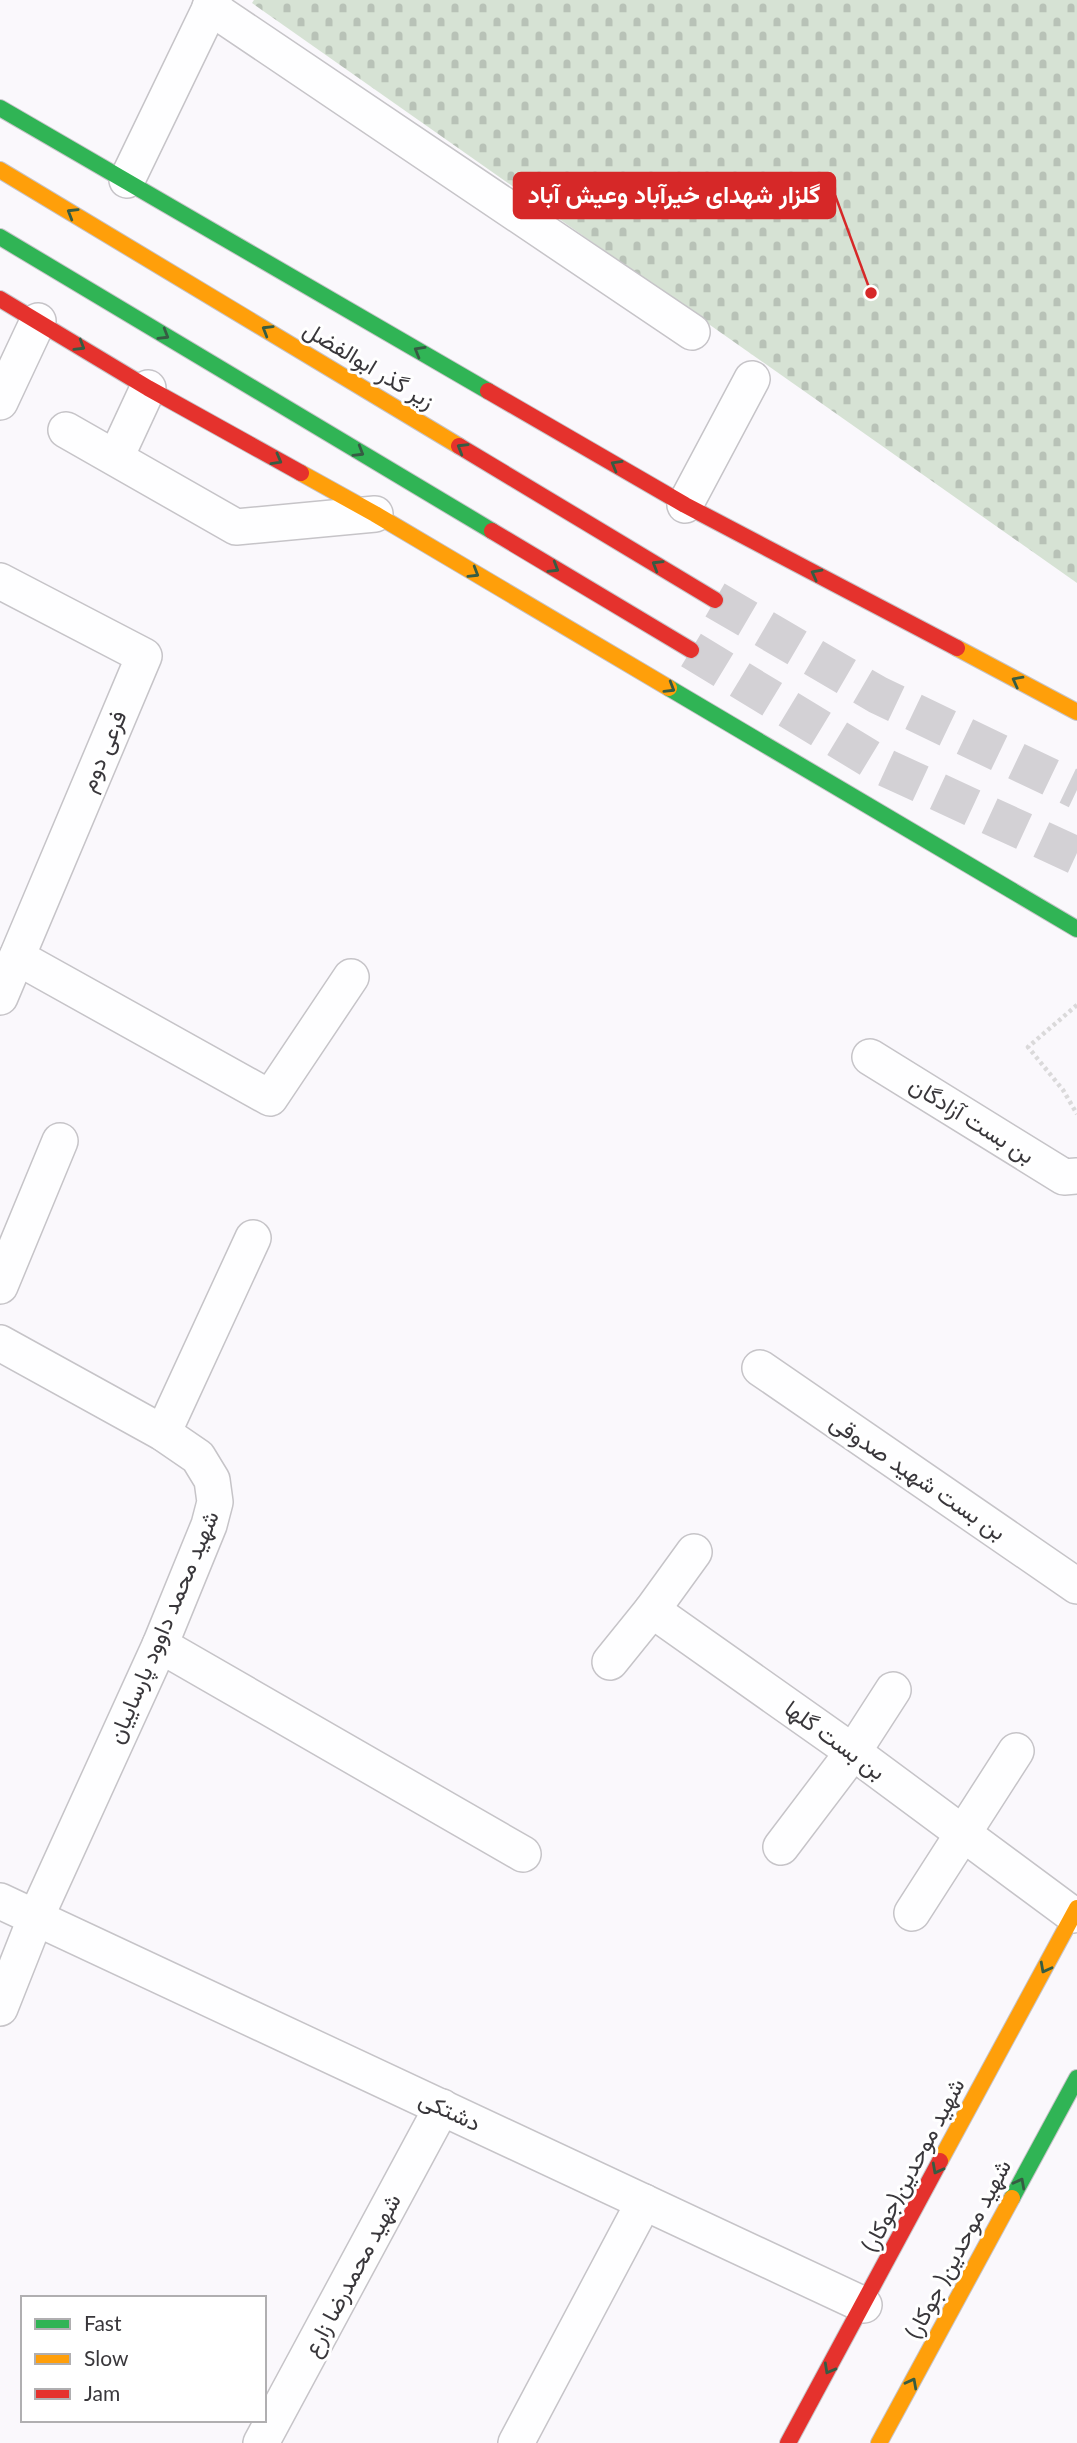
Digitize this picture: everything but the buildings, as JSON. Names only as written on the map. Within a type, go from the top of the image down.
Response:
[{"type":"main road","points":[[0,108],[685,505],[1077,712]]},
{"type":"main road","name":"زیر گذر ابوالفضل","points":[[0,170],[715,600]]},
{"type":"main road","points":[[0,237],[691,650]]},
{"type":"main road","points":[[0,299],[148,388],[375,514],[1077,929]]},
{"type":"main road","points":[[987,874],[1038,888]]},
{"type":"main road","name":"شهید موحدین(جوکار)","points":[[788,2443],[1075,1912]]},
{"type":"main road","name":"شهید موحدین( جوکار)","points":[[879,2443],[1077,2078]]},
{"type":"street","points":[[127,180],[212,4],[692,332]]},
{"type":"street","points":[[0,402],[37,321]]},
{"type":"street","points":[[685,505],[752,379]]},
{"type":"street","points":[[116,457],[148,388]]},
{"type":"street","points":[[66,430],[236,527],[375,514]]},
{"type":"street","name":"فرعی دوم","points":[[0,581],[144,656],[0,997]]},
{"type":"street","points":[[17,957],[270,1098],[351,977]]},
{"type":"street","name":"بن بست آزادگان","points":[[870,1057],[1064,1177],[1077,1176]]},
{"type":"street","points":[[0,1286],[60,1141]]},
{"type":"street","points":[[163,1433],[253,1238]]},
{"type":"street","name":"شهید محمد داوود پارساییان","points":[[0,1343],[163,1433],[198,1457],[212,1480],[215,1502],[209,1525],[160,1645],[36,1917],[0,2008]]},
{"type":"street","name":"بن بست شهید صدوقی","points":[[760,1368],[1077,1586]]},
{"type":"street","points":[[610,1662],[694,1552]]},
{"type":"street","name":"بن بست گلها","points":[[652,1610],[1075,1912]]},
{"type":"street","points":[[160,1645],[523,1854]]},
{"type":"street","points":[[781,1847],[853,1752],[894,1690]]},
{"type":"street","points":[[912,1913],[1016,1751]]},
{"type":"street","name":"دشتکی","points":[[0,1902],[864,2305]]},
{"type":"street","name":"شهید محمدرضا زارع","points":[[261,2443],[442,2108]]},
{"type":"street","points":[[516,2443],[644,2202]]},
{"type":"path","points":[[1077,1005],[1028,1047],[1063,1090],[1077,1114]]},
{"type":"green space","points":[[254,0],[1077,0],[1077,583],[252,3]]},
{"type":"tunnel","points":[[715,600],[878,695],[1077,790]]},
{"type":"tunnel","points":[[691,650],[882,766],[1077,856]]},
{"type":"traffic: fast","points":[[0,108],[488,391]]},
{"type":"traffic: fast","points":[[0,237],[492,531]]},
{"type":"traffic: fast","points":[[669,688],[1077,929]]},
{"type":"traffic: fast","points":[[1012,2198],[1077,2078]]},
{"type":"traffic: slow","points":[[0,170],[459,446]]},
{"type":"traffic: slow","points":[[301,473],[669,688]]},
{"type":"traffic: slow","points":[[957,648],[1077,712]]},
{"type":"traffic: slow","points":[[940,2161],[1077,1908]]},
{"type":"traffic: slow","points":[[879,2443],[1012,2198]]},
{"type":"traffic: jam","points":[[0,299],[148,388],[301,473]]},
{"type":"traffic: jam","points":[[488,391],[685,505],[957,648]]},
{"type":"traffic: jam","points":[[459,446],[715,600]]},
{"type":"traffic: jam","points":[[492,531],[691,650]]},
{"type":"traffic: jam","points":[[788,2443],[940,2161]]},
{"type":"place","name":"گلزار شهدای خیرآباد وعیش آباد","points":[[871,293]]}]
